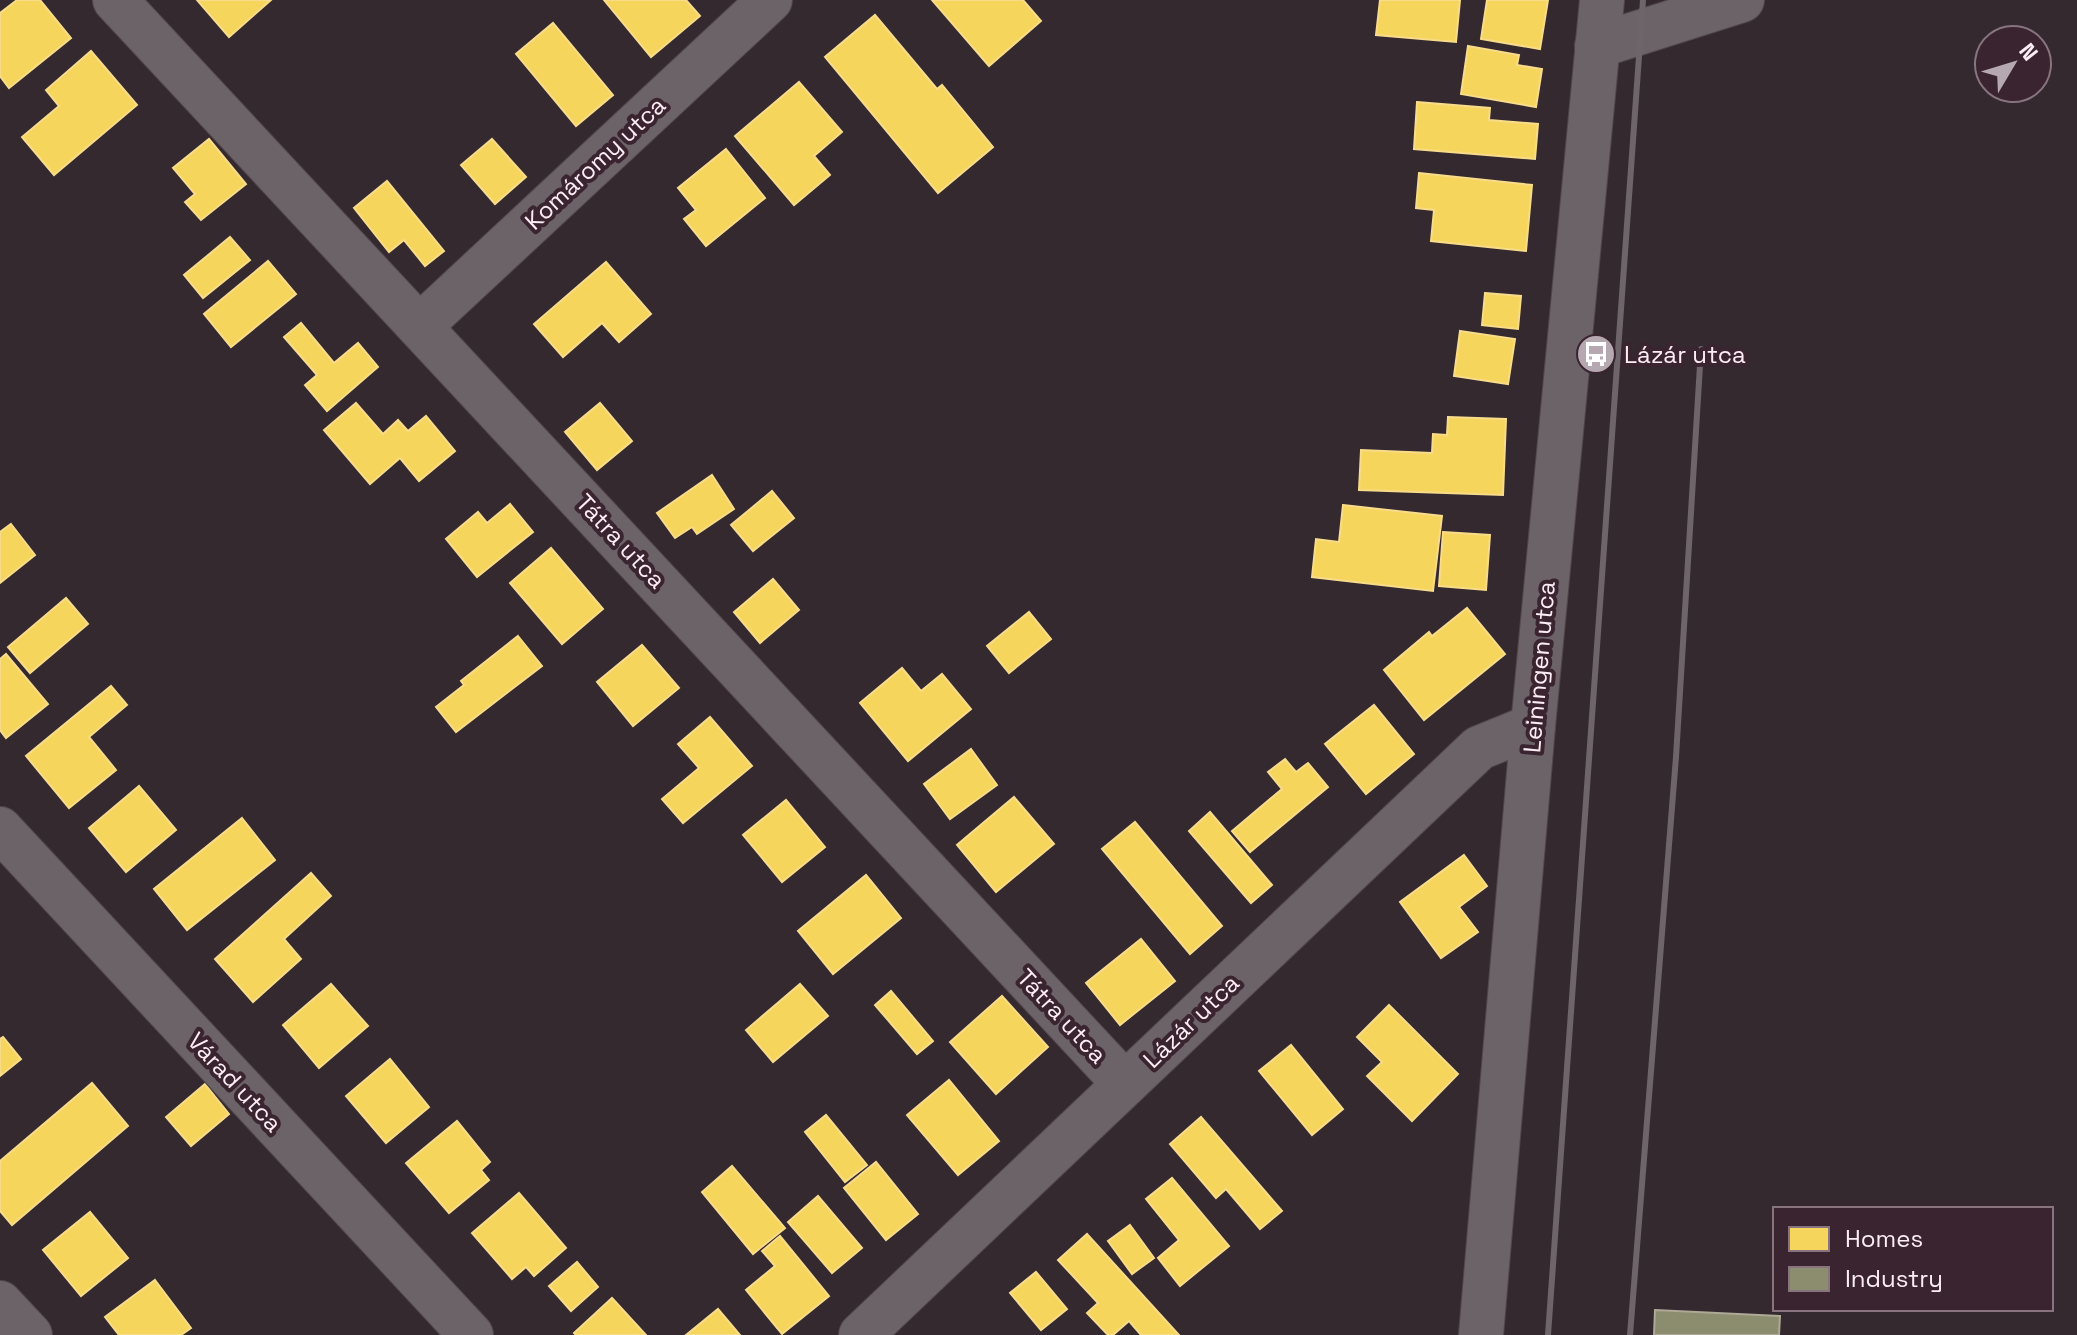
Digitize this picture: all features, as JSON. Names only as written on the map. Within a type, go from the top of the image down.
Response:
[{"type":"street","name":"Tátra utca","points":[[115,0],[1125,1084]]},
{"type":"street","name":"Komáromy utca","points":[[420,326],[770,0]]},
{"type":"street","name":"Leiningen utca","points":[[1481,1335],[1533,726],[1602,0]]},
{"type":"street","points":[[1597,46],[1742,0]]},
{"type":"street","name":"Lázár utca","points":[[861,1335],[1479,748],[1533,726]]},
{"type":"street","name":"Várad utca","points":[[0,829],[471,1335]]},
{"type":"street","points":[[0,1303],[30,1335]]},
{"type":"building: Homes","points":[[17,0],[40,0],[71,38],[9,88],[0,76],[0,13]]},
{"type":"building: Homes","points":[[197,0],[271,0],[229,37]]},
{"type":"building: Homes","points":[[604,0],[686,0],[700,16],[651,57]]},
{"type":"building: Homes","points":[[932,0],[1023,0],[1041,21],[989,66]]},
{"type":"building: Homes","points":[[1380,0],[1460,0],[1456,42],[1376,35]]},
{"type":"building: Homes","points":[[1487,0],[1548,0],[1540,49],[1481,39]]},
{"type":"building: Homes","points":[[875,15],[937,89],[942,85],[993,147],[938,193],[825,57]]},
{"type":"building: Homes","points":[[553,23],[613,95],[576,126],[516,54]]},
{"type":"building: Homes","points":[[1468,46],[1519,55],[1517,65],[1542,69],[1536,107],[1461,94]]},
{"type":"building: Homes","points":[[91,51],[137,105],[54,175],[22,137],[59,106],[46,90]]},
{"type":"building: Homes","points":[[799,82],[842,132],[814,156],[830,175],[794,205],[735,136]]},
{"type":"building: Homes","points":[[1417,102],[1490,108],[1489,120],[1538,124],[1535,159],[1414,149]]},
{"type":"building: Homes","points":[[209,139],[246,184],[201,220],[185,202],[195,194],[173,168]]},
{"type":"building: Homes","points":[[492,139],[526,177],[495,204],[461,165]]},
{"type":"building: Homes","points":[[726,149],[765,198],[706,246],[684,219],[696,210],[678,188]]},
{"type":"building: Homes","points":[[1419,173],[1532,185],[1526,251],[1431,241],[1434,210],[1416,208]]},
{"type":"building: Homes","points":[[387,181],[444,251],[425,266],[404,240],[389,252],[354,208]]},
{"type":"building: Homes","points":[[230,237],[250,260],[203,298],[184,275]]},
{"type":"building: Homes","points":[[268,261],[296,294],[231,347],[204,314]]},
{"type":"building: Homes","points":[[606,262],[651,314],[619,342],[602,323],[563,357],[534,324]]},
{"type":"building: Homes","points":[[1485,293],[1521,296],[1518,329],[1482,325]]},
{"type":"building: Homes","points":[[301,323],[334,363],[358,343],[378,367],[327,411],[305,385],[317,375],[284,337]]},
{"type":"building: Homes","points":[[1460,331],[1515,339],[1508,384],[1454,376]]},
{"type":"building: Homes","points":[[356,403],[383,434],[398,420],[408,431],[426,416],[455,451],[419,481],[400,458],[370,484],[324,430]]},
{"type":"building: Homes","points":[[600,403],[632,441],[597,470],[565,432]]},
{"type":"building: Homes","points":[[1448,417],[1506,419],[1503,495],[1359,490],[1361,450],[1432,453],[1433,434],[1447,435]]},
{"type":"building: Homes","points":[[712,475],[734,509],[697,534],[692,527],[675,538],[657,513]]},
{"type":"building: Homes","points":[[772,491],[794,518],[753,551],[731,525]]},
{"type":"building: Homes","points":[[510,504],[533,532],[477,577],[446,539],[478,512],[487,523]]},
{"type":"building: Homes","points":[[1343,505],[1442,516],[1433,591],[1312,577],[1316,539],[1339,542]]},
{"type":"building: Homes","points":[[11,524],[35,555],[0,583],[0,532]]},
{"type":"building: Homes","points":[[1443,532],[1490,535],[1486,590],[1439,586]]},
{"type":"building: Homes","points":[[551,548],[603,609],[562,644],[510,583]]},
{"type":"building: Homes","points":[[773,579],[799,610],[760,643],[734,612]]},
{"type":"building: Homes","points":[[66,598],[88,624],[30,673],[8,647]]},
{"type":"building: Homes","points":[[1467,608],[1505,654],[1424,720],[1384,670],[1429,632],[1432,636]]},
{"type":"building: Homes","points":[[1029,612],[1051,639],[1009,673],[987,646]]},
{"type":"building: Homes","points":[[518,636],[542,666],[456,732],[436,707],[464,685],[461,681]]},
{"type":"building: Homes","points":[[642,645],[679,688],[633,726],[597,682]]},
{"type":"building: Homes","points":[[6,654],[48,704],[6,738],[0,730],[0,659]]},
{"type":"building: Homes","points":[[902,668],[921,691],[942,674],[971,709],[908,761],[860,703]]},
{"type":"building: Homes","points":[[111,686],[127,705],[89,737],[116,770],[69,808],[26,756]]},
{"type":"building: Homes","points":[[1374,705],[1414,754],[1366,794],[1325,744]]},
{"type":"building: Homes","points":[[710,717],[752,766],[683,823],[662,799],[699,768],[678,744]]},
{"type":"building: Homes","points":[[971,749],[997,785],[950,819],[924,784]]},
{"type":"building: Homes","points":[[1285,759],[1296,772],[1308,763],[1328,787],[1250,852],[1232,831],[1282,789],[1268,772]]},
{"type":"building: Homes","points":[[139,786],[176,830],[126,872],[89,828]]},
{"type":"building: Homes","points":[[1014,797],[1054,844],[996,892],[957,845]]},
{"type":"building: Homes","points":[[786,800],[825,847],[782,882],[743,835]]},
{"type":"building: Homes","points":[[1210,812],[1272,885],[1251,903],[1189,831]]},
{"type":"building: Homes","points":[[242,818],[275,860],[187,930],[154,889]]},
{"type":"building: Homes","points":[[1135,822],[1222,926],[1190,954],[1102,849]]},
{"type":"building: Homes","points":[[1464,855],[1487,886],[1459,907],[1478,932],[1441,958],[1400,902]]},
{"type":"building: Homes","points":[[311,873],[331,896],[284,939],[301,959],[253,1002],[215,959]]},
{"type":"building: Homes","points":[[866,875],[901,918],[833,974],[798,931]]},
{"type":"building: Homes","points":[[1141,939],[1175,981],[1120,1025],[1086,983]]},
{"type":"building: Homes","points":[[331,984],[368,1026],[319,1068],[283,1025]]},
{"type":"building: Homes","points":[[800,984],[828,1016],[773,1062],[746,1030]]},
{"type":"building: Homes","points":[[891,991],[933,1041],[917,1054],[875,1005]]},
{"type":"building: Homes","points":[[1002,996],[1048,1047],[996,1094],[950,1042]]},
{"type":"building: Homes","points":[[1389,1005],[1458,1074],[1412,1121],[1367,1076],[1382,1062],[1357,1037]]},
{"type":"building: Homes","points":[[3,1037],[21,1059],[0,1076],[0,1039]]},
{"type":"building: Homes","points":[[1291,1045],[1343,1109],[1312,1135],[1259,1071]]},
{"type":"building: Homes","points":[[390,1059],[429,1107],[386,1143],[346,1096]]},
{"type":"building: Homes","points":[[949,1080],[999,1141],[958,1175],[907,1115]]},
{"type":"building: Homes","points":[[92,1083],[128,1126],[12,1225],[0,1211],[0,1161]]},
{"type":"building: Homes","points":[[205,1084],[229,1114],[191,1146],[166,1117]]},
{"type":"building: Homes","points":[[826,1115],[867,1165],[845,1182],[805,1132]]},
{"type":"building: Homes","points":[[1201,1117],[1282,1211],[1260,1229],[1226,1189],[1216,1198],[1170,1144]]},
{"type":"building: Homes","points":[[457,1121],[490,1162],[481,1170],[489,1180],[449,1213],[406,1163]]},
{"type":"building: Homes","points":[[876,1162],[918,1214],[886,1240],[844,1188]]},
{"type":"building: Homes","points":[[732,1166],[785,1228],[753,1254],[702,1192]]},
{"type":"building: Homes","points":[[1172,1178],[1229,1246],[1180,1286],[1158,1258],[1179,1240],[1146,1199]]},
{"type":"building: Homes","points":[[519,1193],[566,1248],[534,1276],[526,1267],[512,1279],[472,1233]]},
{"type":"building: Homes","points":[[818,1196],[862,1248],[832,1273],[788,1222]]},
{"type":"building: Homes","points":[[90,1212],[128,1258],[81,1296],[43,1250]]},
{"type":"building: Homes","points":[[1130,1225],[1154,1258],[1132,1274],[1108,1241]]},
{"type":"building: Homes","points":[[1087,1234],[1179,1335],[1141,1335],[1129,1321],[1113,1335],[1108,1335],[1087,1313],[1098,1303],[1058,1260]]},
{"type":"building: Homes","points":[[780,1236],[829,1296],[782,1334],[746,1290],[775,1266],[762,1251]]},
{"type":"building: Homes","points":[[577,1262],[598,1287],[571,1311],[549,1286]]},
{"type":"building: Homes","points":[[1036,1272],[1067,1309],[1041,1330],[1010,1293]]},
{"type":"building: Homes","points":[[155,1280],[191,1328],[181,1335],[119,1335],[105,1317]]},
{"type":"building: Homes","points":[[612,1298],[646,1335],[574,1333]]},
{"type":"building: Homes","points":[[718,1309],[740,1335],[686,1335]]},
{"type":"building: Industry","points":[[1655,1310],[1780,1316],[1779,1335],[1654,1335]]},
{"type":"railway","points":[[1548,1335],[1643,0]]},
{"type":"railway","points":[[1630,1335],[1676,757],[1701,349]]},
{"type":"place","name":"Lázár utca","points":[[1596,354]]}]
